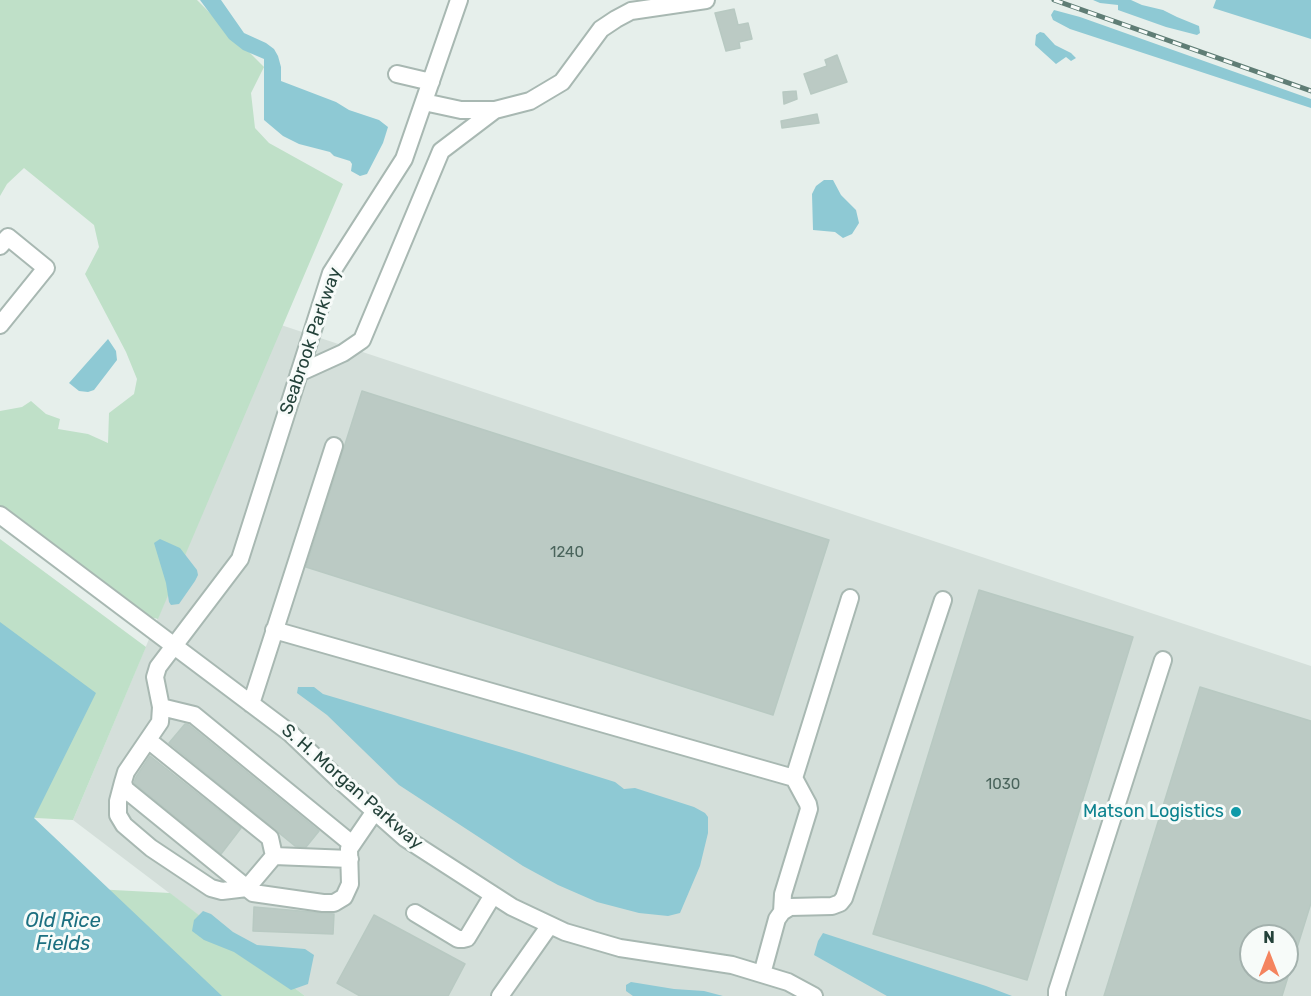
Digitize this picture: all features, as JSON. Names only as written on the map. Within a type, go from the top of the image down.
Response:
[{"type":"street","name":"Seabrook Parkway","points":[[161,707],[155,677],[158,667],[240,559],[331,273],[404,159],[459,0]]},
{"type":"street","points":[[424,102],[461,110],[495,110],[530,101],[562,82],[602,29],[623,15],[631,11],[706,0]]},
{"type":"street","points":[[397,74],[430,82]]},
{"type":"street","points":[[299,373],[343,353],[362,340],[441,152],[495,110]]},
{"type":"street","points":[[0,246],[8,237],[46,268],[0,325]]},
{"type":"street","points":[[251,704],[334,446]]},
{"type":"street","name":"S. H. Morgan Parkway","points":[[0,515],[290,733],[405,838],[512,907],[565,932],[620,948],[732,965],[788,982],[814,996]]},
{"type":"street","points":[[782,912],[783,894],[809,810],[794,778],[850,598]]},
{"type":"street","points":[[762,974],[777,919],[782,912],[790,908],[832,906],[840,903],[844,898],[943,600]]},
{"type":"street","points":[[274,630],[794,778]]},
{"type":"street","points":[[1057,996],[1163,660]]},
{"type":"street","points":[[161,707],[194,715],[351,852],[274,856],[247,888],[222,891],[211,888],[151,848],[124,825],[118,815],[118,801],[126,772],[160,722],[161,707]]},
{"type":"street","points":[[148,740],[270,838],[274,856]]},
{"type":"street","points":[[123,782],[125,789],[253,893],[334,903],[344,897],[350,884],[351,852],[375,811]]},
{"type":"street","points":[[415,912],[458,939],[463,939],[467,938],[494,895]]},
{"type":"street","points":[[500,996],[550,925]]},
{"type":"shaded area","points":[[281,325],[1311,666],[1311,996],[305,996],[73,820]]},
{"type":"green space","points":[[0,0],[197,0],[264,67],[251,93],[255,128],[269,143],[343,184],[158,619],[129,612],[0,515],[0,411],[22,407],[31,401],[46,414],[60,419],[58,429],[88,434],[108,443],[109,413],[134,394],[137,379],[126,352],[85,274],[99,247],[94,225],[24,168],[7,184],[0,196]]},
{"type":"green space","points":[[0,539],[146,647],[73,820],[0,816]]},
{"type":"green space","points":[[0,884],[170,893],[305,996],[0,996]]},
{"type":"water","points":[[200,0],[221,0],[244,33],[274,49],[281,67],[281,81],[336,102],[349,110],[379,120],[388,127],[383,143],[367,174],[360,176],[351,171],[350,161],[334,156],[330,152],[299,144],[283,136],[264,120],[264,59],[243,50],[229,39]]},
{"type":"water","points":[[1093,0],[1131,0],[1163,10],[1199,26],[1200,33],[1197,35],[1166,27],[1118,10],[1118,5]]},
{"type":"water","points":[[1216,0],[1311,0],[1311,39],[1213,8]]},
{"type":"water","points":[[1054,10],[1080,17],[1311,99],[1311,108],[1070,29],[1053,20],[1051,15]]},
{"type":"water","points":[[1040,32],[1076,58],[1071,61],[1066,57],[1056,64],[1035,45],[1036,35]]},
{"type":"water","points":[[824,180],[833,180],[841,195],[856,210],[859,223],[852,234],[843,238],[835,232],[813,230],[812,194],[816,186]]},
{"type":"water","points":[[108,339],[116,351],[117,360],[94,390],[79,391],[69,383]]},
{"type":"water","points":[[160,539],[180,548],[197,570],[198,575],[195,581],[179,604],[171,605],[169,602],[154,543]]},
{"type":"water","name":"Old Rice Fields","points":[[0,622],[96,693],[34,818],[222,996],[0,996]]},
{"type":"water","points":[[298,687],[314,687],[323,694],[615,782],[624,789],[635,788],[694,807],[705,813],[708,817],[708,833],[700,866],[680,913],[668,916],[639,913],[597,902],[523,866],[399,785],[327,715],[297,693]]},
{"type":"water","points":[[203,911],[257,945],[305,949],[314,955],[308,984],[291,990],[234,952],[204,940],[192,931],[194,920]]},
{"type":"water","points":[[823,933],[1012,996],[887,996],[814,955]]},
{"type":"water","points":[[631,982],[704,991],[723,996],[633,996],[626,991],[626,985]]},
{"type":"building","points":[[734,9],[738,25],[748,23],[752,39],[739,42],[740,48],[726,51],[715,13]]},
{"type":"building","points":[[837,55],[847,82],[811,94],[804,74],[827,66],[825,60]]},
{"type":"building","points":[[796,91],[797,99],[784,104],[783,92]]},
{"type":"building","points":[[817,114],[819,123],[782,128],[781,121]]},
{"type":"building","points":[[362,391],[829,540],[773,715],[306,567]]},
{"type":"building","points":[[979,590],[1133,637],[1027,980],[873,934]]},
{"type":"building","name":"Matson Logistics","points":[[1200,687],[1311,721],[1311,903],[1299,941],[1299,924],[1239,924],[1239,984],[1286,984],[1282,996],[1104,996]]},
{"type":"building","points":[[185,724],[319,831],[306,847],[295,846],[169,743]]},
{"type":"building","points":[[150,756],[241,828],[221,854],[134,783]]},
{"type":"building","points":[[254,907],[334,914],[333,934],[253,931]]},
{"type":"building","points":[[374,915],[465,964],[448,996],[360,996],[337,983]]},
{"type":"railway","points":[[1054,0],[1311,91]]},
{"type":"place","name":"Matson Logistics","points":[[1236,812]]}]
